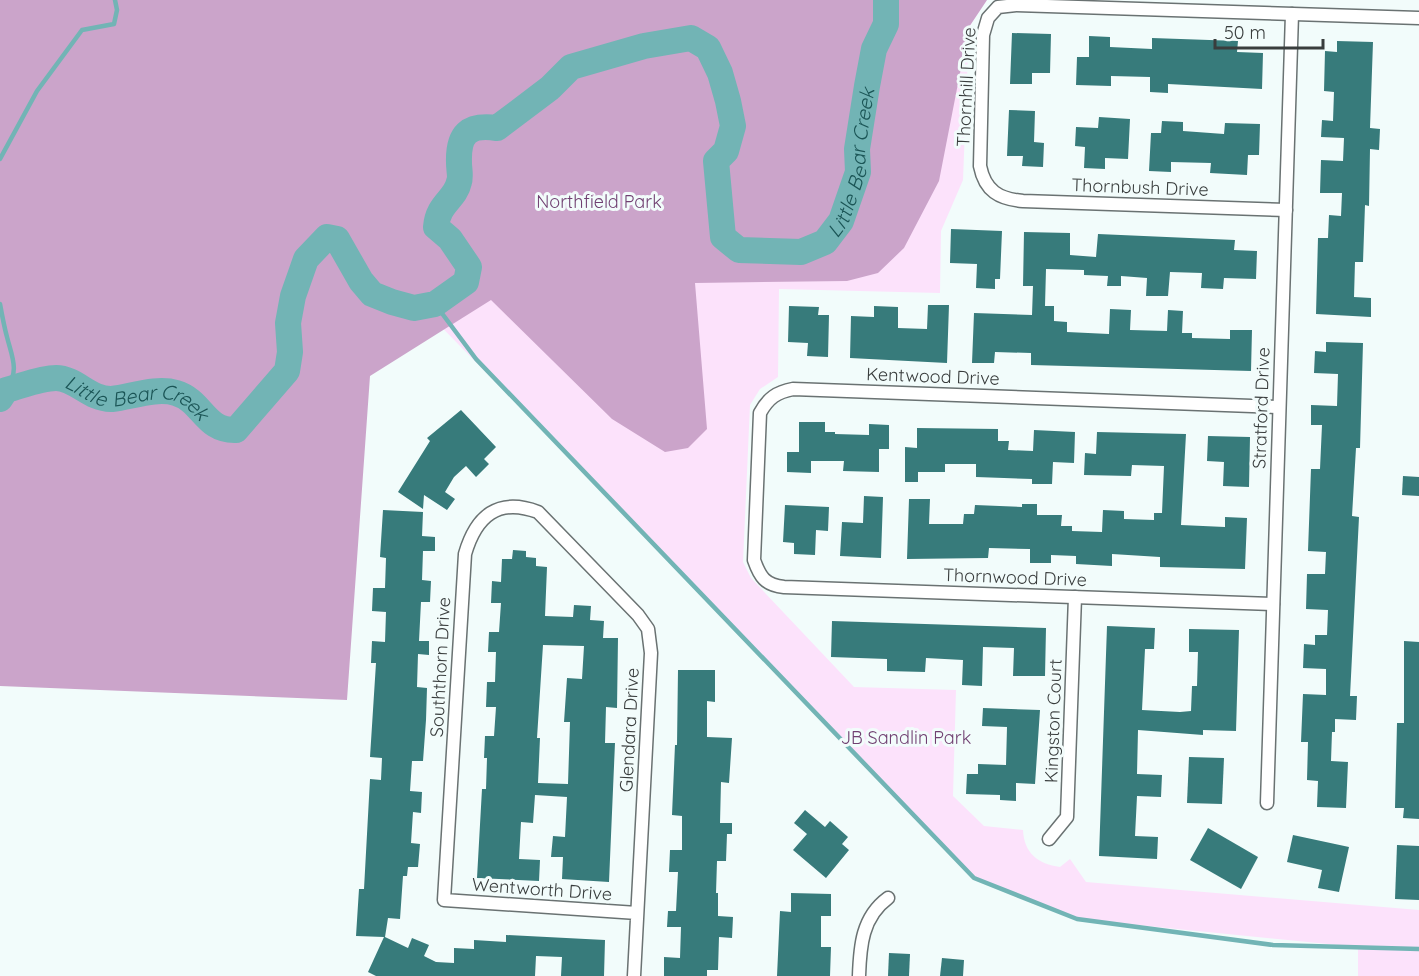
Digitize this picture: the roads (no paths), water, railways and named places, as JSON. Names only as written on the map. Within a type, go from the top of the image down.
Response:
[{"type":"street","name":"Thornhill Drive","points":[[994,194],[983,181],[980,166],[983,34],[988,18],[998,7],[1016,5],[1419,18]]},
{"type":"street","name":"Stratford Drive","points":[[1267,803],[1292,14]]},
{"type":"street","name":"Thornbush Drive","points":[[994,194],[1007,200],[1023,201],[1286,210]]},
{"type":"street","name":"Kentwood Drive","points":[[759,575],[754,560],[760,413],[766,402],[778,392],[793,388],[1280,407]]},
{"type":"street","name":"Souththorn Drive","points":[[444,900],[465,554],[471,533],[482,519],[498,508],[525,507],[538,512],[551,526]]},
{"type":"street","name":"Glendara Drive","points":[[551,526],[638,615],[648,629],[651,642],[634,976]]},
{"type":"street","name":"Thornwood Drive","points":[[759,575],[770,585],[784,587],[1273,604]]},
{"type":"street","name":"Kingston Court","points":[[1049,839],[1067,817],[1075,597]]},
{"type":"street","points":[[859,976],[863,932],[878,906],[888,898]]},
{"type":"street","name":"Wentworth Drive","points":[[444,900],[637,913]]},
{"type":"waterway","points":[[0,159],[37,91],[82,30],[114,24],[117,10],[115,0]]},
{"type":"waterway","name":"Little Bear Creek","points":[[0,399],[6,390],[50,378],[70,381],[90,393],[112,399],[168,391],[185,397],[217,426],[236,430],[287,371],[290,352],[288,323],[293,296],[306,259],[327,237],[337,239],[361,281],[372,294],[414,308],[435,304],[466,282],[469,267],[450,239],[436,227],[440,212],[459,182],[460,145],[467,133],[479,128],[497,128],[550,88],[571,67],[644,46],[691,38],[708,48],[720,73],[733,126],[726,151],[716,161],[723,237],[739,250],[801,252],[825,242],[841,221],[858,172],[857,149],[867,86],[874,49],[886,24],[886,0]]},
{"type":"waterway","points":[[0,304],[14,364],[13,377],[6,390]]},
{"type":"waterway","points":[[435,304],[476,359],[974,878],[1077,919],[1273,945],[1419,949]]},
{"type":"park label","name":"Northfield Park","points":[[599,201]]},
{"type":"park label","name":"JB Sandlin Park","points":[[906,737]]}]
